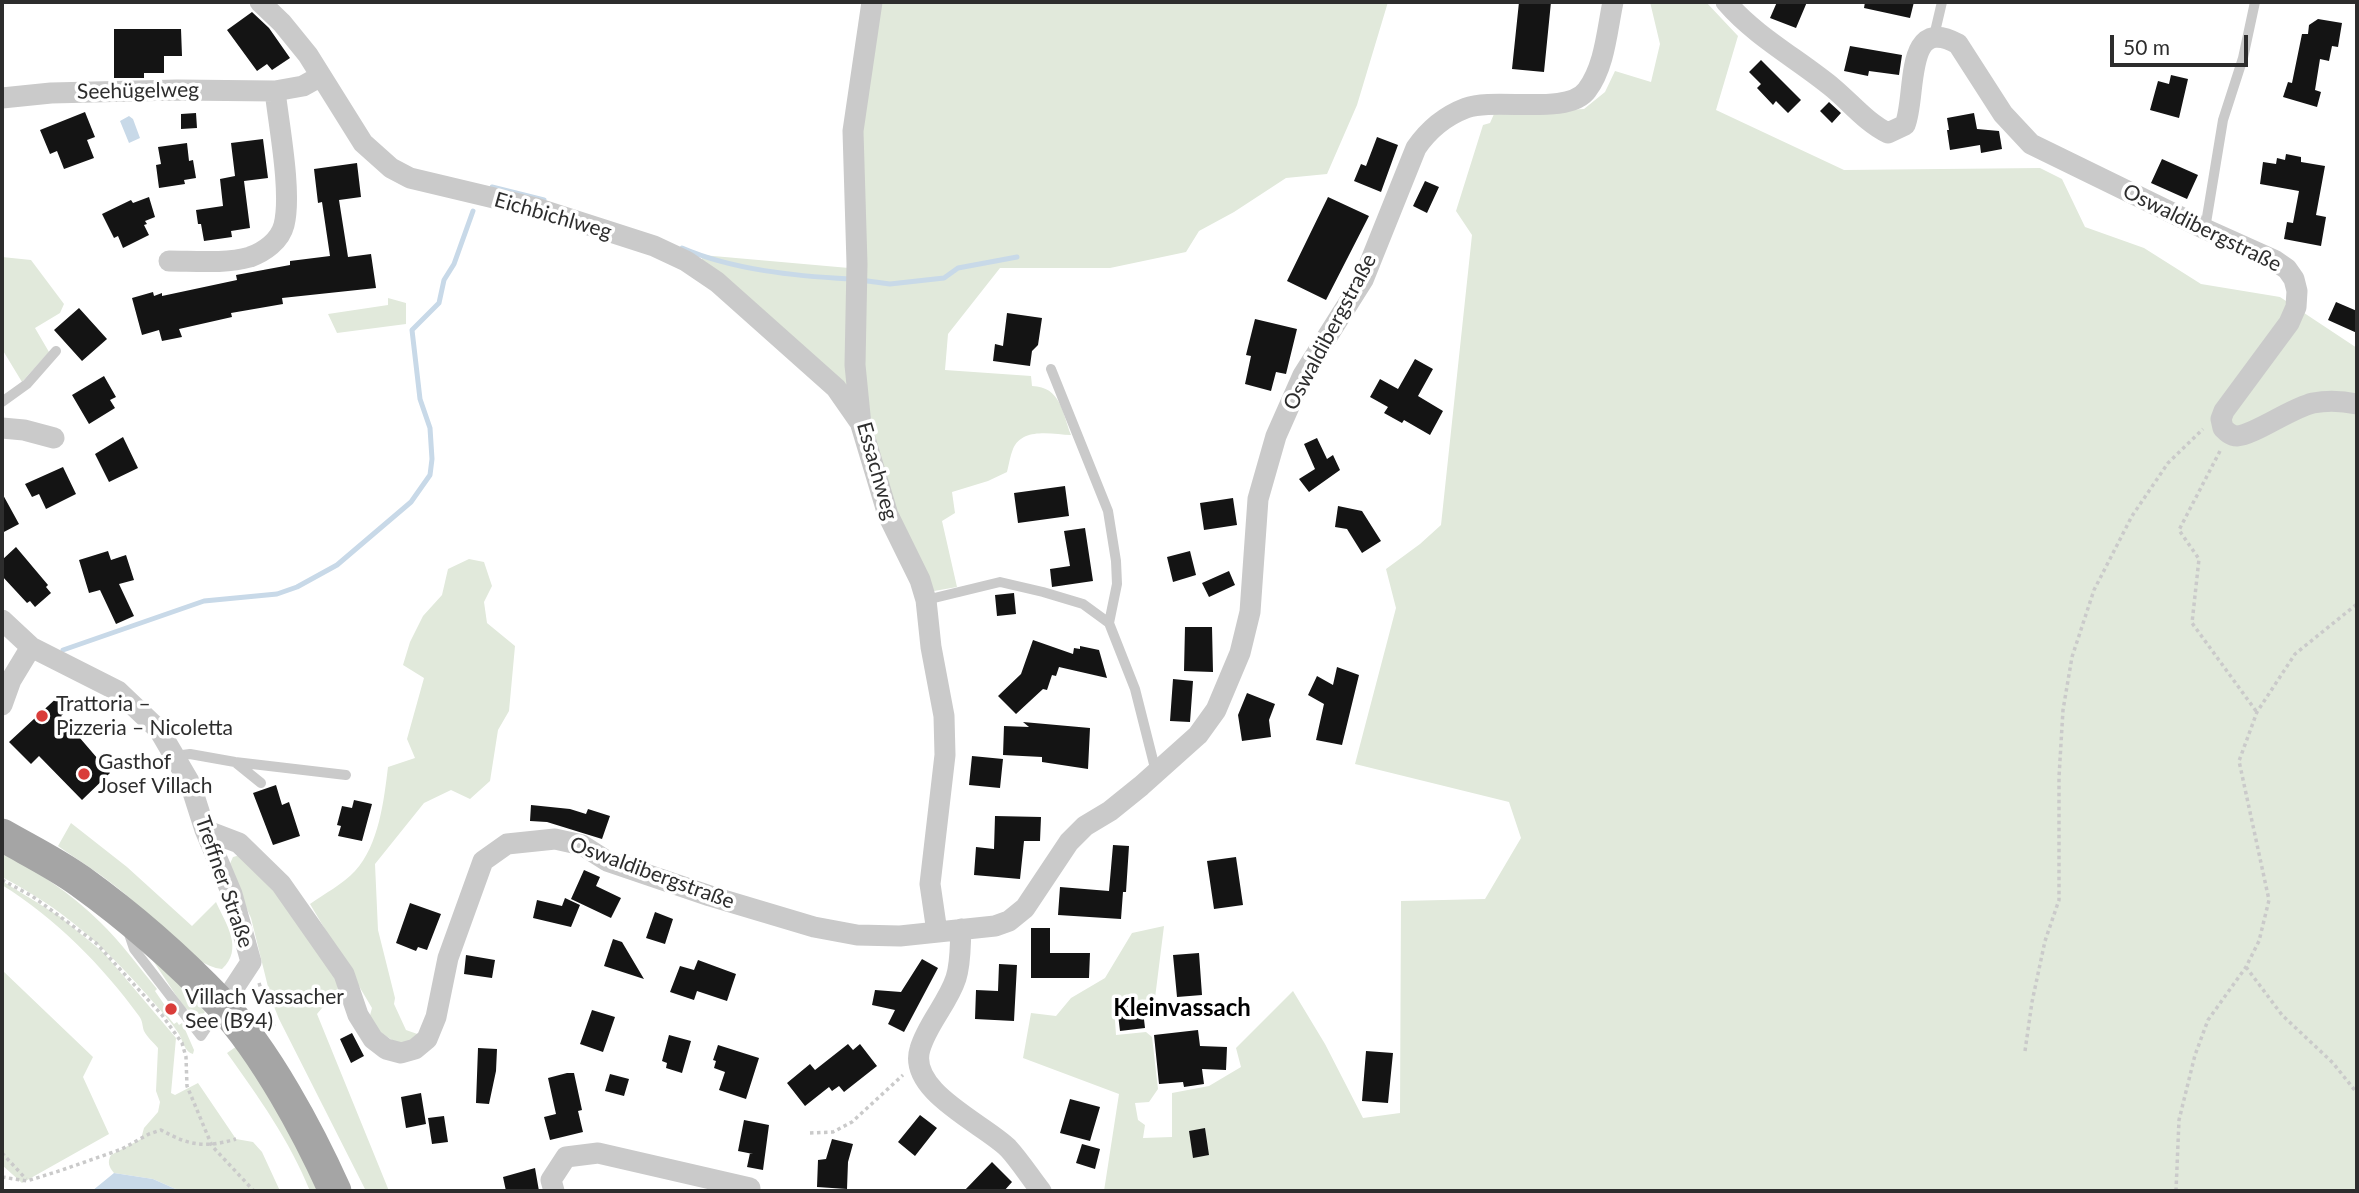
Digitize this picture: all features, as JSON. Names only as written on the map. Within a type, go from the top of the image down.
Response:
[{"type":"main road","points":[[2,835],[50,861],[123,914],[222,1006],[272,1075],[335,1191]]},
{"type":"street","name":"Eichbichlweg","points":[[260,2],[282,23],[308,55],[363,143],[391,168],[410,178],[536,208],[654,246],[686,261],[717,282],[836,388],[861,425]]},
{"type":"street","name":"Essachweg","points":[[872,2],[853,131],[857,279],[855,365],[861,425],[888,515],[920,580],[926,600],[944,716],[945,755],[930,884],[937,932]]},
{"type":"street","name":"Oswaldibergstraße","points":[[205,830],[239,843],[281,884],[344,974],[358,1016],[373,1039],[386,1049],[401,1053],[415,1049],[427,1040],[436,1017],[447,958],[483,861],[507,844],[555,839],[582,845],[607,861],[710,896],[814,927],[857,935],[900,936],[995,926],[1009,921],[1024,908],[1069,842],[1085,826],[1110,811],[1198,735],[1216,710],[1240,653],[1250,612],[1258,499],[1276,436],[1303,374],[1363,280],[1416,148],[1427,132],[1447,117],[1469,107],[1567,102],[1586,93],[1598,69],[1613,2]]},
{"type":"street","points":[[1726,2],[1750,26],[1833,88],[1878,128],[1888,133],[1905,125],[1910,112],[1916,55],[1922,43],[1934,36]]},
{"type":"street","name":"Oswaldibergstraße","points":[[1934,36],[1948,38],[1958,44],[2003,114],[2031,144],[2274,260],[2287,269],[2294,279],[2297,291],[2296,307],[2289,323],[2224,411]]},
{"type":"street","name":"Seehügelweg","points":[[2,98],[89,92],[275,91],[303,86],[321,76]]},
{"type":"street","points":[[169,261],[248,257],[264,250],[276,239],[284,226],[286,195],[275,91]]},
{"type":"street","points":[[2224,411],[2221,419],[2223,428],[2229,434],[2237,436],[2313,403],[2328,401],[2357,404]]},
{"type":"street","points":[[2,428],[24,430],[54,439]]},
{"type":"street","name":"Treffner Straße","points":[[2,620],[31,647],[118,691],[159,730],[175,756],[190,783],[205,830],[232,894],[251,962],[222,1006]]},
{"type":"street","points":[[2,705],[11,680],[31,647]]},
{"type":"street","points":[[961,929],[956,981],[920,1048],[917,1061],[921,1075],[947,1102],[1007,1148],[1041,1191]]},
{"type":"street","points":[[554,1191],[551,1180],[566,1157],[598,1153],[750,1188]]},
{"type":"lane","points":[[1934,36],[1942,2]]},
{"type":"lane","points":[[2205,229],[2222,120],[2243,58],[2255,2]]},
{"type":"lane","points":[[2,402],[27,384],[56,351]]},
{"type":"lane","points":[[1051,369],[1108,512],[1117,584],[1110,622],[1135,689],[1156,772]]},
{"type":"lane","points":[[926,600],[1000,582],[1083,604],[1110,622]]},
{"type":"lane","points":[[175,756],[190,754],[346,775]]},
{"type":"lane","points":[[235,762],[261,783]]},
{"type":"lane","points":[[123,914],[134,949],[201,1036],[222,1006]]},
{"type":"path","points":[[2025,1051],[2045,941],[2059,900],[2059,777],[2063,710],[2072,657],[2082,621],[2094,590],[2132,516],[2168,463],[2224,411]]},
{"type":"path","points":[[2229,434],[2179,530],[2199,559],[2192,623],[2257,712]]},
{"type":"path","points":[[2176,1191],[2179,1120],[2195,1055],[2208,1020],[2246,967],[2259,941],[2269,900],[2239,761],[2257,712],[2295,654],[2357,604]]},
{"type":"path","points":[[2,880],[32,896],[96,943],[169,1025],[182,1043],[186,1056],[187,1086],[212,1146],[254,1191]]},
{"type":"path","points":[[2246,967],[2282,1015],[2333,1063],[2357,1093]]},
{"type":"path","points":[[810,1133],[833,1132],[852,1122],[917,1061]]},
{"type":"path","points":[[2,1177],[27,1181],[122,1149],[161,1130],[181,1141],[212,1146],[236,1139]]},
{"type":"path","points":[[2,1153],[27,1181]]},
{"type":"shaded area","points":[[878,2],[1388,2],[1357,105],[1327,174],[1286,178],[1199,231],[1186,252],[1110,268],[1000,268],[948,334],[945,370],[1031,376],[1032,386],[1042,387],[1055,396],[1071,435],[1038,433],[1023,437],[1013,449],[1007,472],[952,492],[955,513],[942,521],[957,587],[934,591],[909,550],[871,432],[861,333],[859,161]]},
{"type":"shaded area","points":[[1650,2],[1706,2],[1738,36],[1716,110],[1844,170],[2040,168],[2062,179],[2085,227],[2144,248],[2201,284],[2280,297],[2357,348],[2357,1191],[1104,1191],[1119,1094],[1023,1058],[1031,1013],[1056,1016],[1071,998],[1105,978],[1132,933],[1164,926],[1155,998],[1114,1005],[1116,1035],[1146,1032],[1152,1037],[1158,1089],[1149,1102],[1135,1103],[1138,1120],[1145,1125],[1143,1138],[1172,1137],[1172,1093],[1209,1086],[1241,1067],[1236,1048],[1293,991],[1325,1044],[1363,1118],[1400,1113],[1401,901],[1485,899],[1521,838],[1509,802],[1355,764],[1396,608],[1386,569],[1441,525],[1472,235],[1456,211],[1483,125],[1490,123],[1494,114],[1584,109],[1605,92],[1615,71],[1651,82],[1660,44]]},
{"type":"shaded area","points":[[702,255],[849,268],[857,406],[702,261]]},
{"type":"shaded area","points":[[2,257],[31,260],[64,304],[60,313],[35,328],[49,352],[22,382],[2,349]]},
{"type":"shaded area","points":[[388,298],[406,303],[406,324],[337,333],[328,314],[388,305]]},
{"type":"shaded area","points":[[469,559],[484,562],[492,586],[484,602],[487,623],[515,646],[509,711],[498,730],[490,781],[470,799],[451,790],[424,803],[375,864],[378,930],[395,998],[394,1004],[406,1030],[423,1036],[401,1046],[377,1030],[369,1019],[372,1008],[310,904],[345,880],[363,860],[379,822],[388,767],[415,758],[407,739],[424,678],[403,665],[410,642],[423,616],[442,595],[448,569]]},
{"type":"shaded area","points":[[71,823],[127,867],[192,926],[216,902],[231,936],[232,945],[232,953],[222,969],[197,959],[117,887],[58,846]]},
{"type":"shaded area","points":[[2,851],[65,892],[108,930],[157,989],[155,991],[168,1010],[165,1013],[174,1024],[182,1023],[194,1050],[193,1054],[186,1049],[164,1014],[98,944],[63,915],[2,877]]},
{"type":"shaded area","points":[[244,854],[260,863],[337,980],[338,989],[317,1014],[389,1191],[366,1191],[279,1019],[271,999],[251,918],[228,868],[233,857]]},
{"type":"shaded area","points":[[2,881],[59,916],[104,953],[176,1038],[171,1093],[175,1095],[198,1083],[236,1139],[253,1142],[262,1152],[280,1191],[180,1191],[153,1179],[114,1173],[109,1164],[111,1155],[141,1139],[144,1128],[158,1112],[158,1048],[145,1033],[139,1016],[93,961],[41,912],[2,885]]},
{"type":"shaded area","points":[[150,956],[175,978],[205,1012],[203,1014],[194,1015],[183,1006]]},
{"type":"shaded area","points":[[2,970],[93,1057],[83,1077],[109,1134],[22,1183],[2,1165]]},
{"type":"shaded area","points":[[237,1046],[282,1115],[319,1191],[310,1191],[262,1102],[227,1053]]},
{"type":"water","points":[[129,116],[133,119],[140,138],[129,143],[120,121]]},
{"type":"water","points":[[114,1173],[153,1179],[180,1191],[92,1191]]},
{"type":"building","points":[[1519,2],[1551,2],[1544,72],[1512,69]]},
{"type":"building","points":[[1777,2],[1807,2],[1796,28],[1770,18]]},
{"type":"building","points":[[1865,2],[1914,2],[1910,18],[1864,8]]},
{"type":"building","points":[[252,12],[269,28],[290,58],[272,70],[267,64],[257,71],[227,30]]},
{"type":"building","points":[[2318,19],[2342,23],[2338,47],[2332,46],[2329,61],[2320,59],[2315,90],[2321,92],[2317,107],[2283,97],[2288,82],[2292,83],[2302,34],[2308,34],[2309,25]]},
{"type":"building","points":[[114,29],[181,29],[182,56],[164,56],[164,73],[144,73],[144,78],[114,78]]},
{"type":"building","points":[[1850,46],[1902,55],[1899,75],[1869,71],[1868,76],[1844,71]]},
{"type":"building","points":[[1761,60],[1801,100],[1788,113],[1776,101],[1773,105],[1757,88],[1761,84],[1749,72]]},
{"type":"building","points":[[2171,75],[2188,79],[2179,118],[2150,110],[2158,81],[2169,84]]},
{"type":"building","points":[[1829,102],[1841,113],[1832,123],[1820,111]]},
{"type":"building","points":[[85,112],[95,137],[87,140],[94,158],[64,169],[57,151],[50,154],[40,130]]},
{"type":"building","points":[[196,113],[197,128],[181,129],[181,114]]},
{"type":"building","points":[[1974,113],[1977,129],[1999,131],[2002,149],[1981,153],[1980,145],[1950,150],[1947,118]]},
{"type":"building","points":[[1377,137],[1398,145],[1381,192],[1354,181],[1361,164],[1366,166]]},
{"type":"building","points":[[263,139],[268,178],[244,181],[250,228],[231,231],[232,237],[204,241],[196,210],[223,206],[220,179],[235,176],[231,143]]},
{"type":"building","points":[[187,143],[189,161],[193,160],[196,178],[184,180],[185,184],[159,188],[156,165],[161,164],[158,147]]},
{"type":"building","points":[[2286,154],[2301,157],[2301,162],[2325,166],[2316,215],[2326,217],[2321,246],[2284,239],[2287,222],[2293,223],[2299,191],[2260,184],[2263,162],[2276,164],[2277,158],[2285,160]]},
{"type":"building","points":[[2162,159],[2198,175],[2187,199],[2151,183]]},
{"type":"building","points":[[357,163],[361,197],[339,200],[348,257],[371,254],[376,288],[282,298],[283,304],[231,313],[232,317],[179,329],[182,337],[162,341],[159,330],[142,335],[132,298],[153,292],[154,296],[162,293],[162,296],[237,280],[236,275],[290,265],[290,261],[330,256],[322,202],[318,203],[314,169]]},
{"type":"building","points":[[1425,181],[1439,187],[1427,213],[1413,206]]},
{"type":"building","points":[[149,197],[155,217],[145,221],[149,235],[123,248],[118,236],[114,238],[102,214],[131,200],[133,203]]},
{"type":"building","points":[[1328,197],[1369,216],[1326,300],[1287,281]]},
{"type":"building","points":[[2336,302],[2357,311],[2357,333],[2328,320]]},
{"type":"building","points":[[79,308],[107,339],[82,361],[54,330]]},
{"type":"building","points":[[1007,313],[1042,318],[1038,345],[1032,351],[1030,366],[993,361],[995,344],[1003,346]]},
{"type":"building","points":[[1255,319],[1297,329],[1286,374],[1276,372],[1271,391],[1245,384],[1251,356],[1246,355]]},
{"type":"building","points":[[1415,359],[1433,369],[1418,396],[1443,411],[1430,435],[1404,420],[1402,423],[1384,413],[1388,407],[1370,397],[1380,379],[1398,389]]},
{"type":"building","points":[[104,376],[116,397],[110,400],[115,408],[89,424],[72,395]]},
{"type":"building","points":[[123,437],[138,468],[109,482],[95,454]]},
{"type":"building","points":[[1317,438],[1327,459],[1333,455],[1340,470],[1309,492],[1299,479],[1315,469],[1304,444]]},
{"type":"building","points":[[63,467],[76,494],[46,509],[39,494],[32,497],[25,484]]},
{"type":"building","points":[[1065,486],[1069,516],[1018,523],[1014,493]]},
{"type":"building","points":[[2,493],[19,524],[2,533]]},
{"type":"building","points":[[1233,498],[1237,525],[1204,530],[1200,503]]},
{"type":"building","points":[[1338,506],[1362,511],[1381,541],[1362,553],[1347,529],[1335,527]]},
{"type":"building","points":[[1085,528],[1093,581],[1052,587],[1050,569],[1070,566],[1064,531]]},
{"type":"building","points":[[16,547],[48,585],[46,587],[51,593],[35,607],[30,601],[27,603],[2,576],[2,560]]},
{"type":"building","points":[[108,551],[111,560],[126,555],[134,580],[119,584],[134,616],[116,624],[100,590],[89,593],[79,560]]},
{"type":"building","points":[[1190,551],[1196,575],[1173,582],[1167,557]]},
{"type":"building","points":[[1229,571],[1235,585],[1209,597],[1202,583]]},
{"type":"building","points":[[1014,593],[1016,614],[997,616],[995,595]]},
{"type":"building","points":[[1185,627],[1212,627],[1213,672],[1184,671]]},
{"type":"building","points":[[1033,640],[1073,654],[1074,648],[1080,649],[1080,646],[1099,650],[1107,678],[1059,667],[1056,676],[1052,675],[1047,690],[1043,689],[1016,714],[998,696],[1021,674]]},
{"type":"building","points":[[1337,667],[1359,675],[1342,745],[1316,740],[1324,704],[1308,695],[1317,676],[1333,685]]},
{"type":"building","points":[[1173,679],[1193,681],[1190,722],[1170,721]]},
{"type":"building","points":[[1247,693],[1275,704],[1269,720],[1271,737],[1242,741],[1238,715]]},
{"type":"building","points":[[61,694],[72,706],[61,716],[110,773],[82,800],[39,756],[31,764],[9,742]]},
{"type":"building","points":[[1023,722],[1090,728],[1088,769],[1042,762],[1042,757],[1003,755],[1004,726],[1029,727]]},
{"type":"building","points":[[972,756],[1003,759],[1000,788],[969,785]]},
{"type":"building","points":[[276,785],[282,805],[289,802],[300,836],[273,845],[253,793]]},
{"type":"building","points":[[354,800],[372,804],[362,841],[338,836],[341,826],[337,825],[342,806],[352,808]]},
{"type":"building","points":[[531,805],[570,809],[586,814],[588,809],[610,816],[602,839],[547,822],[530,821]]},
{"type":"building","points":[[995,816],[1041,817],[1040,841],[1024,841],[1020,879],[974,875],[976,847],[994,849]]},
{"type":"building","points":[[1113,845],[1129,846],[1121,919],[1058,915],[1060,887],[1109,891]]},
{"type":"building","points":[[1236,857],[1243,905],[1214,909],[1207,861]]},
{"type":"building","points":[[584,870],[600,877],[596,886],[621,898],[611,918],[571,899]]},
{"type":"building","points":[[565,898],[580,905],[571,927],[533,918],[537,900],[562,906]]},
{"type":"building","points":[[410,903],[441,914],[427,950],[418,947],[416,951],[396,943]]},
{"type":"building","points":[[655,912],[673,919],[665,944],[646,938]]},
{"type":"building","points":[[1031,928],[1050,928],[1050,953],[1090,953],[1089,978],[1031,978]]},
{"type":"building","points":[[613,939],[622,942],[644,979],[604,966]]},
{"type":"building","points":[[1199,953],[1202,995],[1177,997],[1173,955]]},
{"type":"building","points":[[466,955],[495,960],[492,978],[464,974]]},
{"type":"building","points":[[922,959],[938,968],[904,1032],[888,1024],[895,1010],[872,1005],[875,990],[901,992]]},
{"type":"building","points":[[698,960],[736,974],[727,1001],[697,991],[694,1000],[670,992],[680,966],[694,970]]},
{"type":"building","points":[[999,964],[1017,965],[1014,1021],[975,1019],[976,990],[998,991]]},
{"type":"building","points":[[1142,1002],[1145,1028],[1120,1031],[1117,1006]]},
{"type":"building","points":[[592,1010],[615,1017],[603,1052],[580,1044]]},
{"type":"building","points":[[1198,1030],[1200,1046],[1227,1047],[1226,1070],[1202,1069],[1204,1084],[1184,1087],[1183,1082],[1159,1084],[1154,1035]]},
{"type":"building","points":[[352,1033],[364,1056],[351,1063],[340,1039]]},
{"type":"building","points":[[669,1035],[691,1041],[682,1073],[666,1068],[667,1063],[662,1061]]},
{"type":"building","points":[[848,1044],[853,1050],[860,1044],[877,1066],[844,1092],[839,1086],[832,1091],[829,1087],[805,1106],[787,1083],[810,1064],[815,1070]]},
{"type":"building","points":[[718,1045],[759,1058],[746,1099],[719,1090],[725,1072],[714,1068],[716,1061],[713,1060]]},
{"type":"building","points":[[478,1048],[497,1049],[496,1071],[489,1104],[476,1103]]},
{"type":"building","points":[[1366,1051],[1393,1053],[1388,1103],[1362,1101]]},
{"type":"building","points":[[574,1073],[582,1110],[578,1111],[583,1132],[550,1140],[544,1117],[556,1114],[548,1078]]},
{"type":"building","points":[[610,1074],[629,1079],[624,1096],[605,1091]]},
{"type":"building","points":[[421,1093],[426,1124],[406,1128],[401,1097]]},
{"type":"building","points":[[1070,1099],[1100,1107],[1090,1141],[1060,1133]]},
{"type":"building","points":[[920,1115],[937,1128],[915,1156],[898,1142]]},
{"type":"building","points":[[444,1116],[448,1142],[432,1144],[428,1118]]},
{"type":"building","points":[[744,1120],[769,1125],[763,1170],[747,1167],[750,1153],[738,1151]]},
{"type":"building","points":[[1205,1128],[1209,1155],[1193,1158],[1189,1131]]},
{"type":"building","points":[[832,1139],[853,1144],[848,1162],[847,1189],[817,1187],[818,1160],[826,1159]]},
{"type":"building","points":[[1082,1144],[1100,1149],[1095,1169],[1076,1163]]},
{"type":"building","points":[[992,1162],[1012,1182],[1004,1191],[964,1191]]},
{"type":"building","points":[[535,1168],[539,1191],[506,1191],[503,1177]]},
{"type":"waterway","points":[[492,187],[544,200]]},
{"type":"waterway","points":[[63,650],[204,601],[277,594],[297,587],[337,565],[411,502],[430,475],[432,459],[430,428],[420,399],[412,330],[439,303],[444,280],[454,264],[473,211]]},
{"type":"waterway","points":[[682,248],[743,267],[786,274],[850,279]]},
{"type":"waterway","points":[[860,280],[890,284],[944,278],[958,268],[1017,257]]},
{"type":"place","name":"Trattoria – Pizzeria – Nicoletta","points":[[42,716]]},
{"type":"place","name":"Gasthof Josef Villach","points":[[84,774]]},
{"type":"place","name":"Villach Vassacher See (B94)","points":[[171,1009]]},
{"type":"district","name":"Kleinvassach","points":[[1182,1008]]}]
